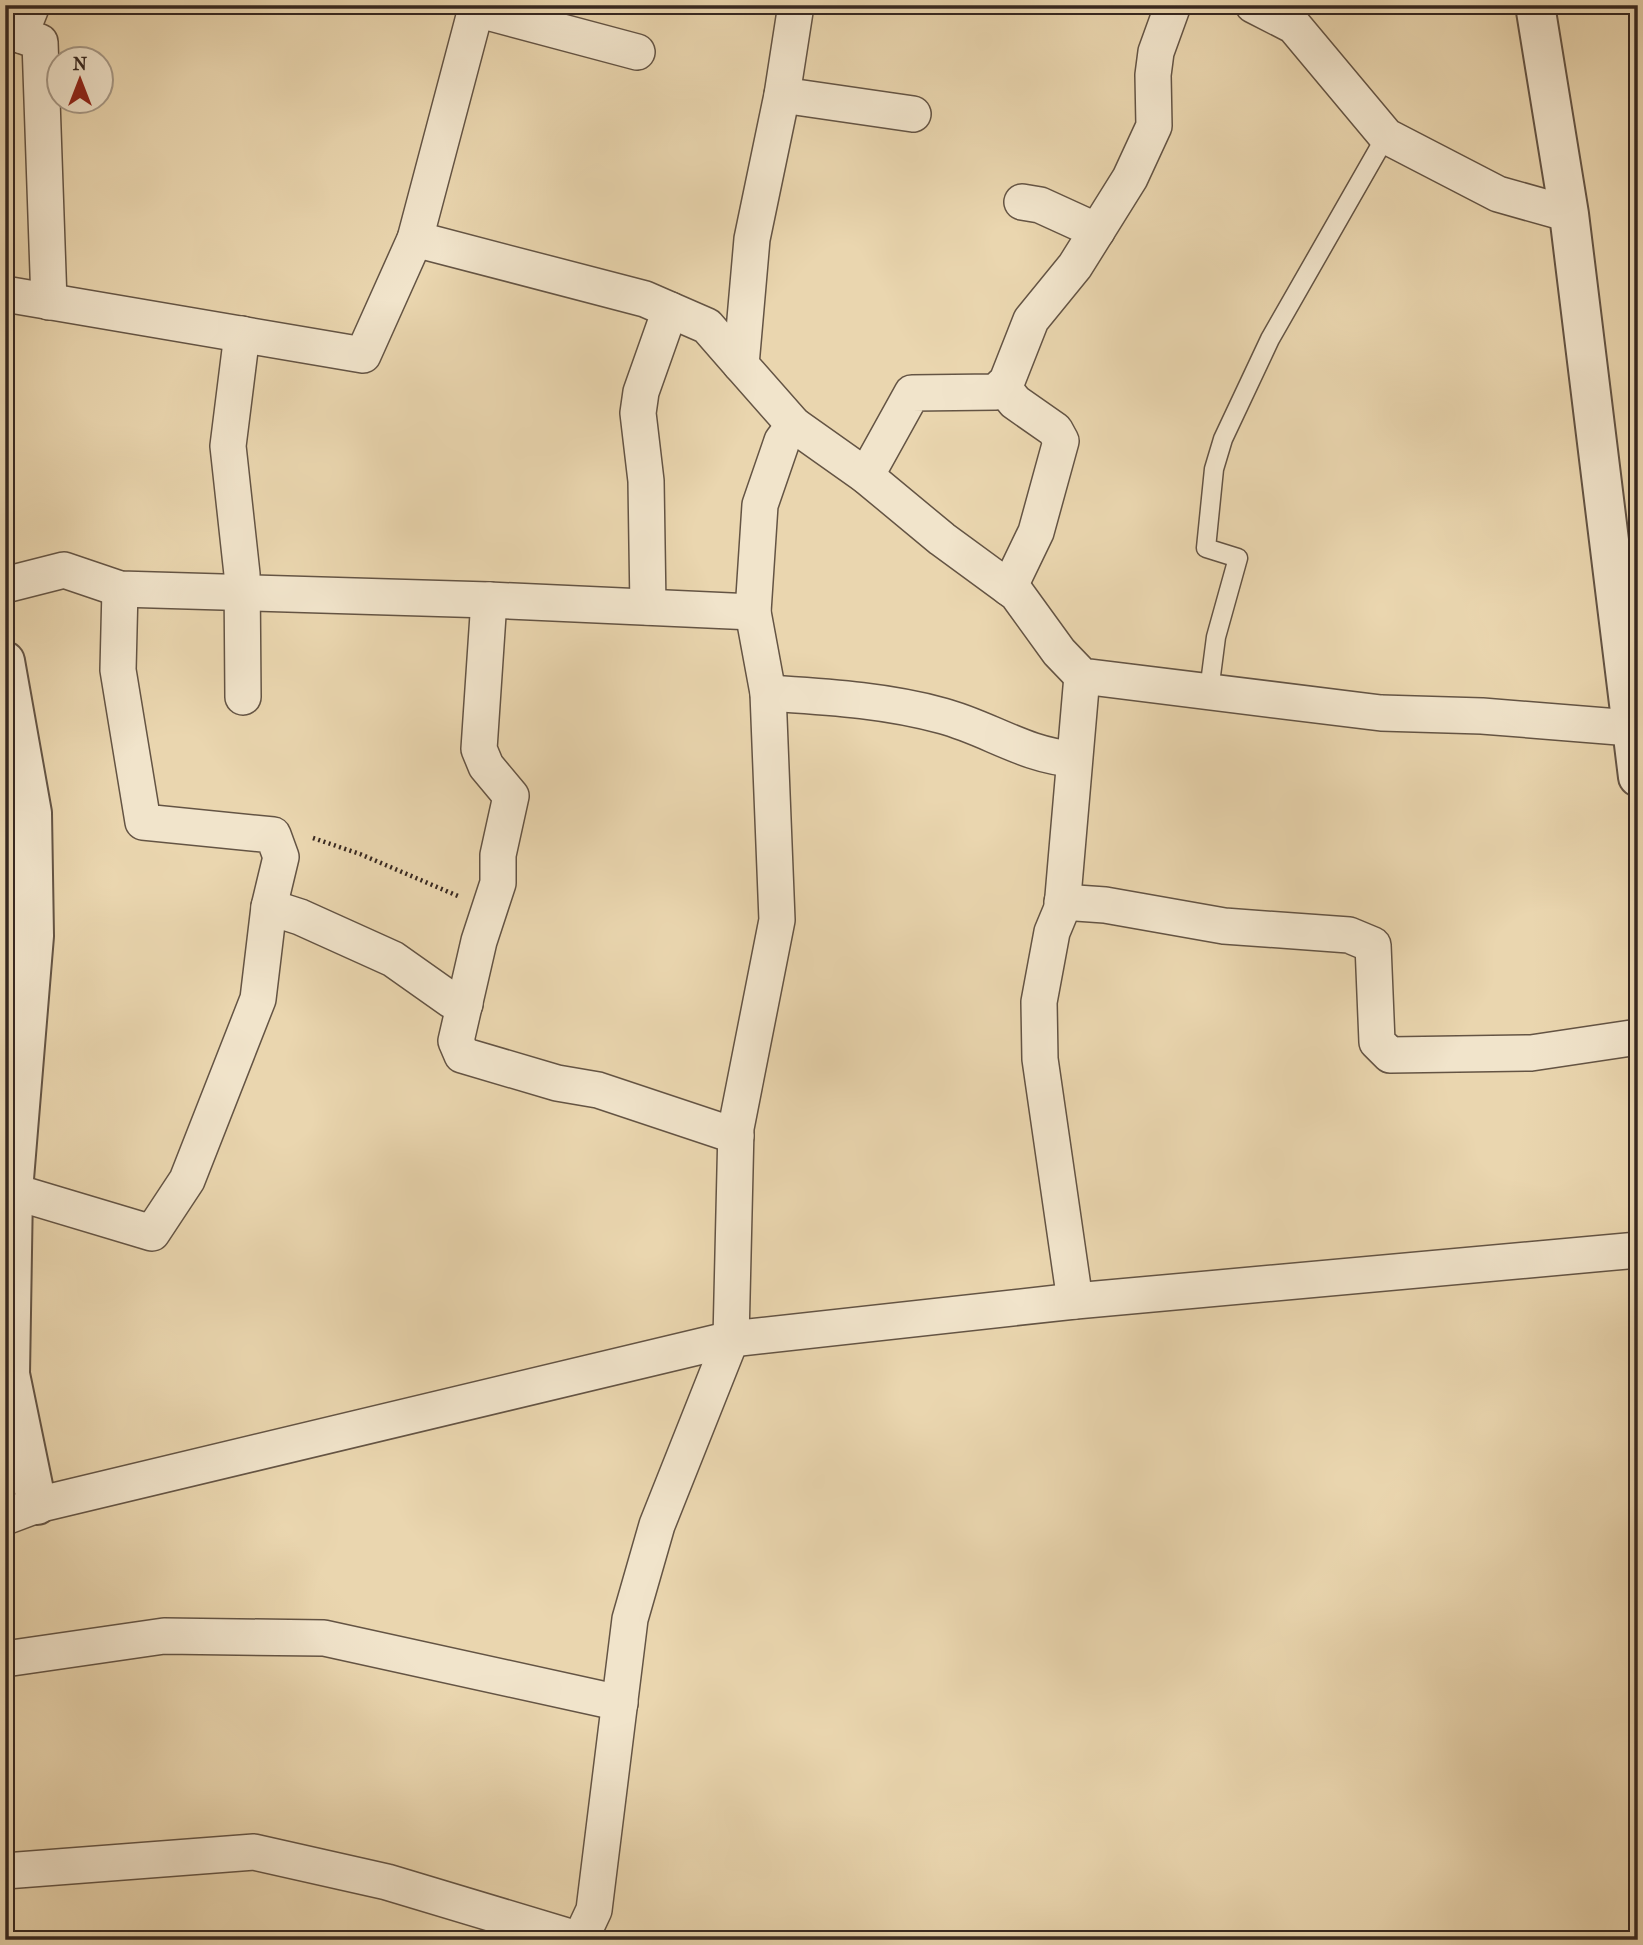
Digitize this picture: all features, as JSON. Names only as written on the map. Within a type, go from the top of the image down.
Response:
[{"type":"street","points":[[741,365],[751,239],[782,95],[796,5]]},
{"type":"street","points":[[866,476],[912,393],[996,392],[1007,381],[1031,320],[1075,267],[1130,178],[1154,126],[1153,75],[1156,52],[1173,5]]},
{"type":"street","points":[[1253,5],[1294,26],[1386,136],[1498,194],[1570,214]]},
{"type":"street","points":[[1535,5],[1570,214],[1638,777]]},
{"type":"street","points":[[5,294],[363,355],[415,239],[477,7],[637,52]]},
{"type":"street","points":[[19,24],[40,42],[49,302]]},
{"type":"street","points":[[782,95],[913,114]]},
{"type":"street","points":[[1022,202],[1040,205],[1097,231]]},
{"type":"street","points":[[415,239],[645,299],[706,326],[794,425],[866,476],[942,539],[1017,594],[1059,652],[1082,676],[1381,713],[1482,716],[1631,728]]},
{"type":"street","points":[[648,607],[646,481],[638,413],[641,393],[670,310]]},
{"type":"street","points":[[242,334],[228,446],[242,574],[243,697]]},
{"type":"street","points":[[1002,386],[1015,402],[1055,430],[1060,441],[1036,532],[1009,588]]},
{"type":"street","points":[[5,1871],[254,1852],[387,1882],[580,1940],[594,1910],[630,1619],[657,1525],[731,1339],[736,1128],[778,920],[768,693],[752,612],[760,505],[782,441],[794,425]]},
{"type":"street","points":[[5,585],[64,570],[120,589],[489,600],[752,612]]},
{"type":"street","points":[[9,1190],[152,1233],[187,1180],[258,999],[269,907],[281,857],[273,835],[143,822],[118,670],[120,589]]},
{"type":"street","points":[[489,600],[479,748],[486,766],[511,796],[498,855],[498,883],[479,941],[456,1041],[462,1055],[557,1083],[597,1090],[736,1136]]},
{"type":"street","points":[[5,661],[32,813],[20,933],[9,1190],[8,1375],[21,1511],[731,1339],[1075,1301],[1638,1250]]},
{"type":"street","points":[[1075,1301],[1040,1059],[1038,1002],[1052,932],[1062,908],[1082,676]]},
{"type":"street","points":[[768,693],[906,706],[977,727],[991,736],[1055,757],[1074,759]]},
{"type":"street","points":[[1062,902],[1105,905],[1224,926],[1349,935],[1373,945],[1377,1042],[1390,1055],[1531,1053],[1638,1037]]},
{"type":"street","points":[[269,907],[300,917],[393,959],[451,1000],[464,1004]]},
{"type":"street","points":[[5,1660],[164,1636],[324,1638],[620,1703]]},
{"type":"lane","points":[[1209,691],[1216,637],[1238,558],[1206,548],[1214,469],[1223,439],[1270,339],[1386,136]]},
{"type":"path","points":[[277,846],[302,834],[360,854],[489,910]]}]
